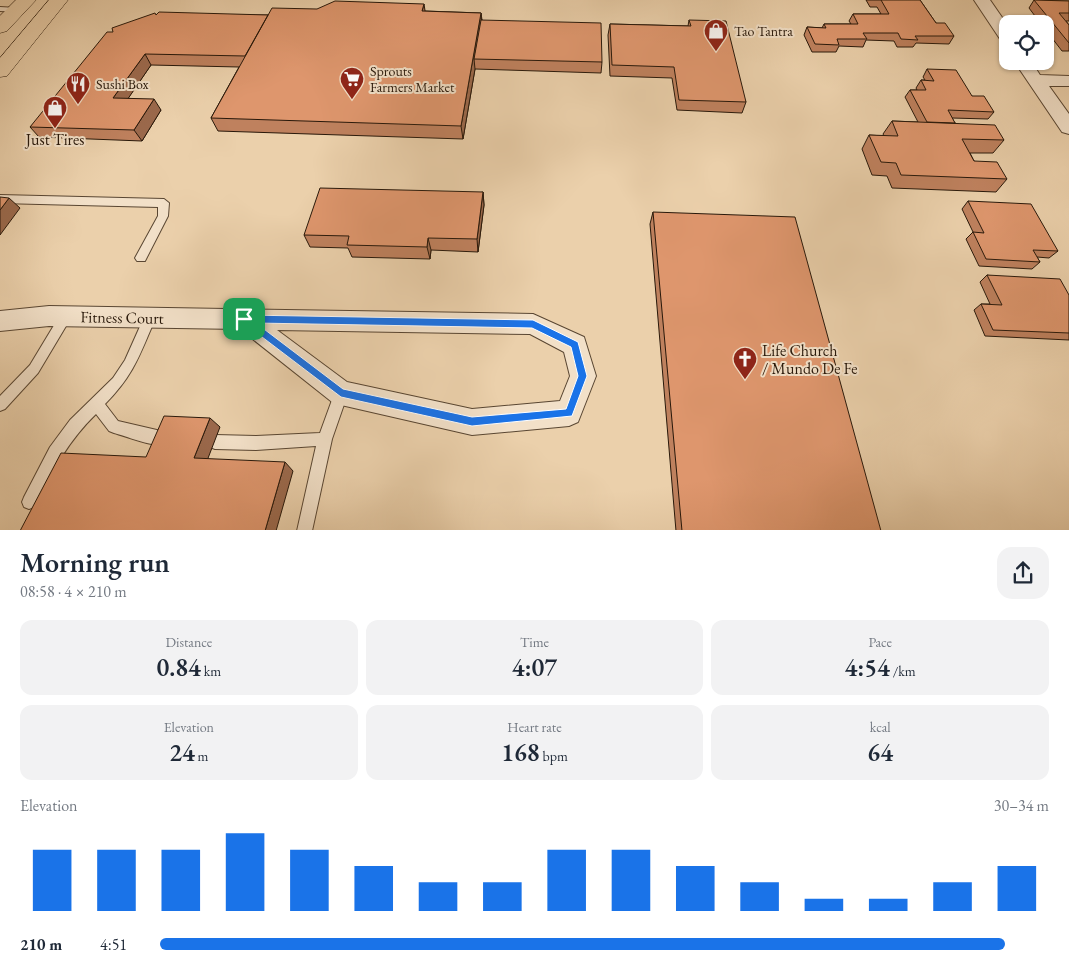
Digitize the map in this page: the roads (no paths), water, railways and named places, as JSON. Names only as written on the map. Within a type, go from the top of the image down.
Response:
[{"type":"main road","points":[[0,71],[59,0]]},
{"type":"main road","points":[[0,27],[15,6]]},
{"type":"street","points":[[982,0],[999,26]]},
{"type":"street","points":[[1028,70],[1069,128]]},
{"type":"street","points":[[1034,80],[1069,81]]},
{"type":"street","name":"Fitness Court","points":[[0,321],[66,316],[150,317],[533,324],[575,345],[583,376],[569,413],[472,422],[341,393],[244,319]]},
{"type":"lane","points":[[0,199],[164,203],[163,216],[141,258]]},
{"type":"lane","points":[[0,405],[34,369],[66,316]]},
{"type":"lane","points":[[29,502],[55,452],[75,425],[118,382],[130,364],[150,317]]},
{"type":"lane","points":[[304,530],[325,439],[341,393]]},
{"type":"lane","points":[[97,405],[114,426],[148,436],[170,439]]},
{"type":"lane","points":[[214,442],[256,443],[325,439]]},
{"type":"place","name":"Tao Tantra","points":[[716,52]]},
{"type":"place","name":"Sprouts Farmers Market","points":[[352,100]]},
{"type":"place","name":"Sushi Box","points":[[78,105]]},
{"type":"place","name":"Just Tires","points":[[55,129]]},
{"type":"place","name":"Life Church / Mundo De Fe","points":[[745,380]]}]
